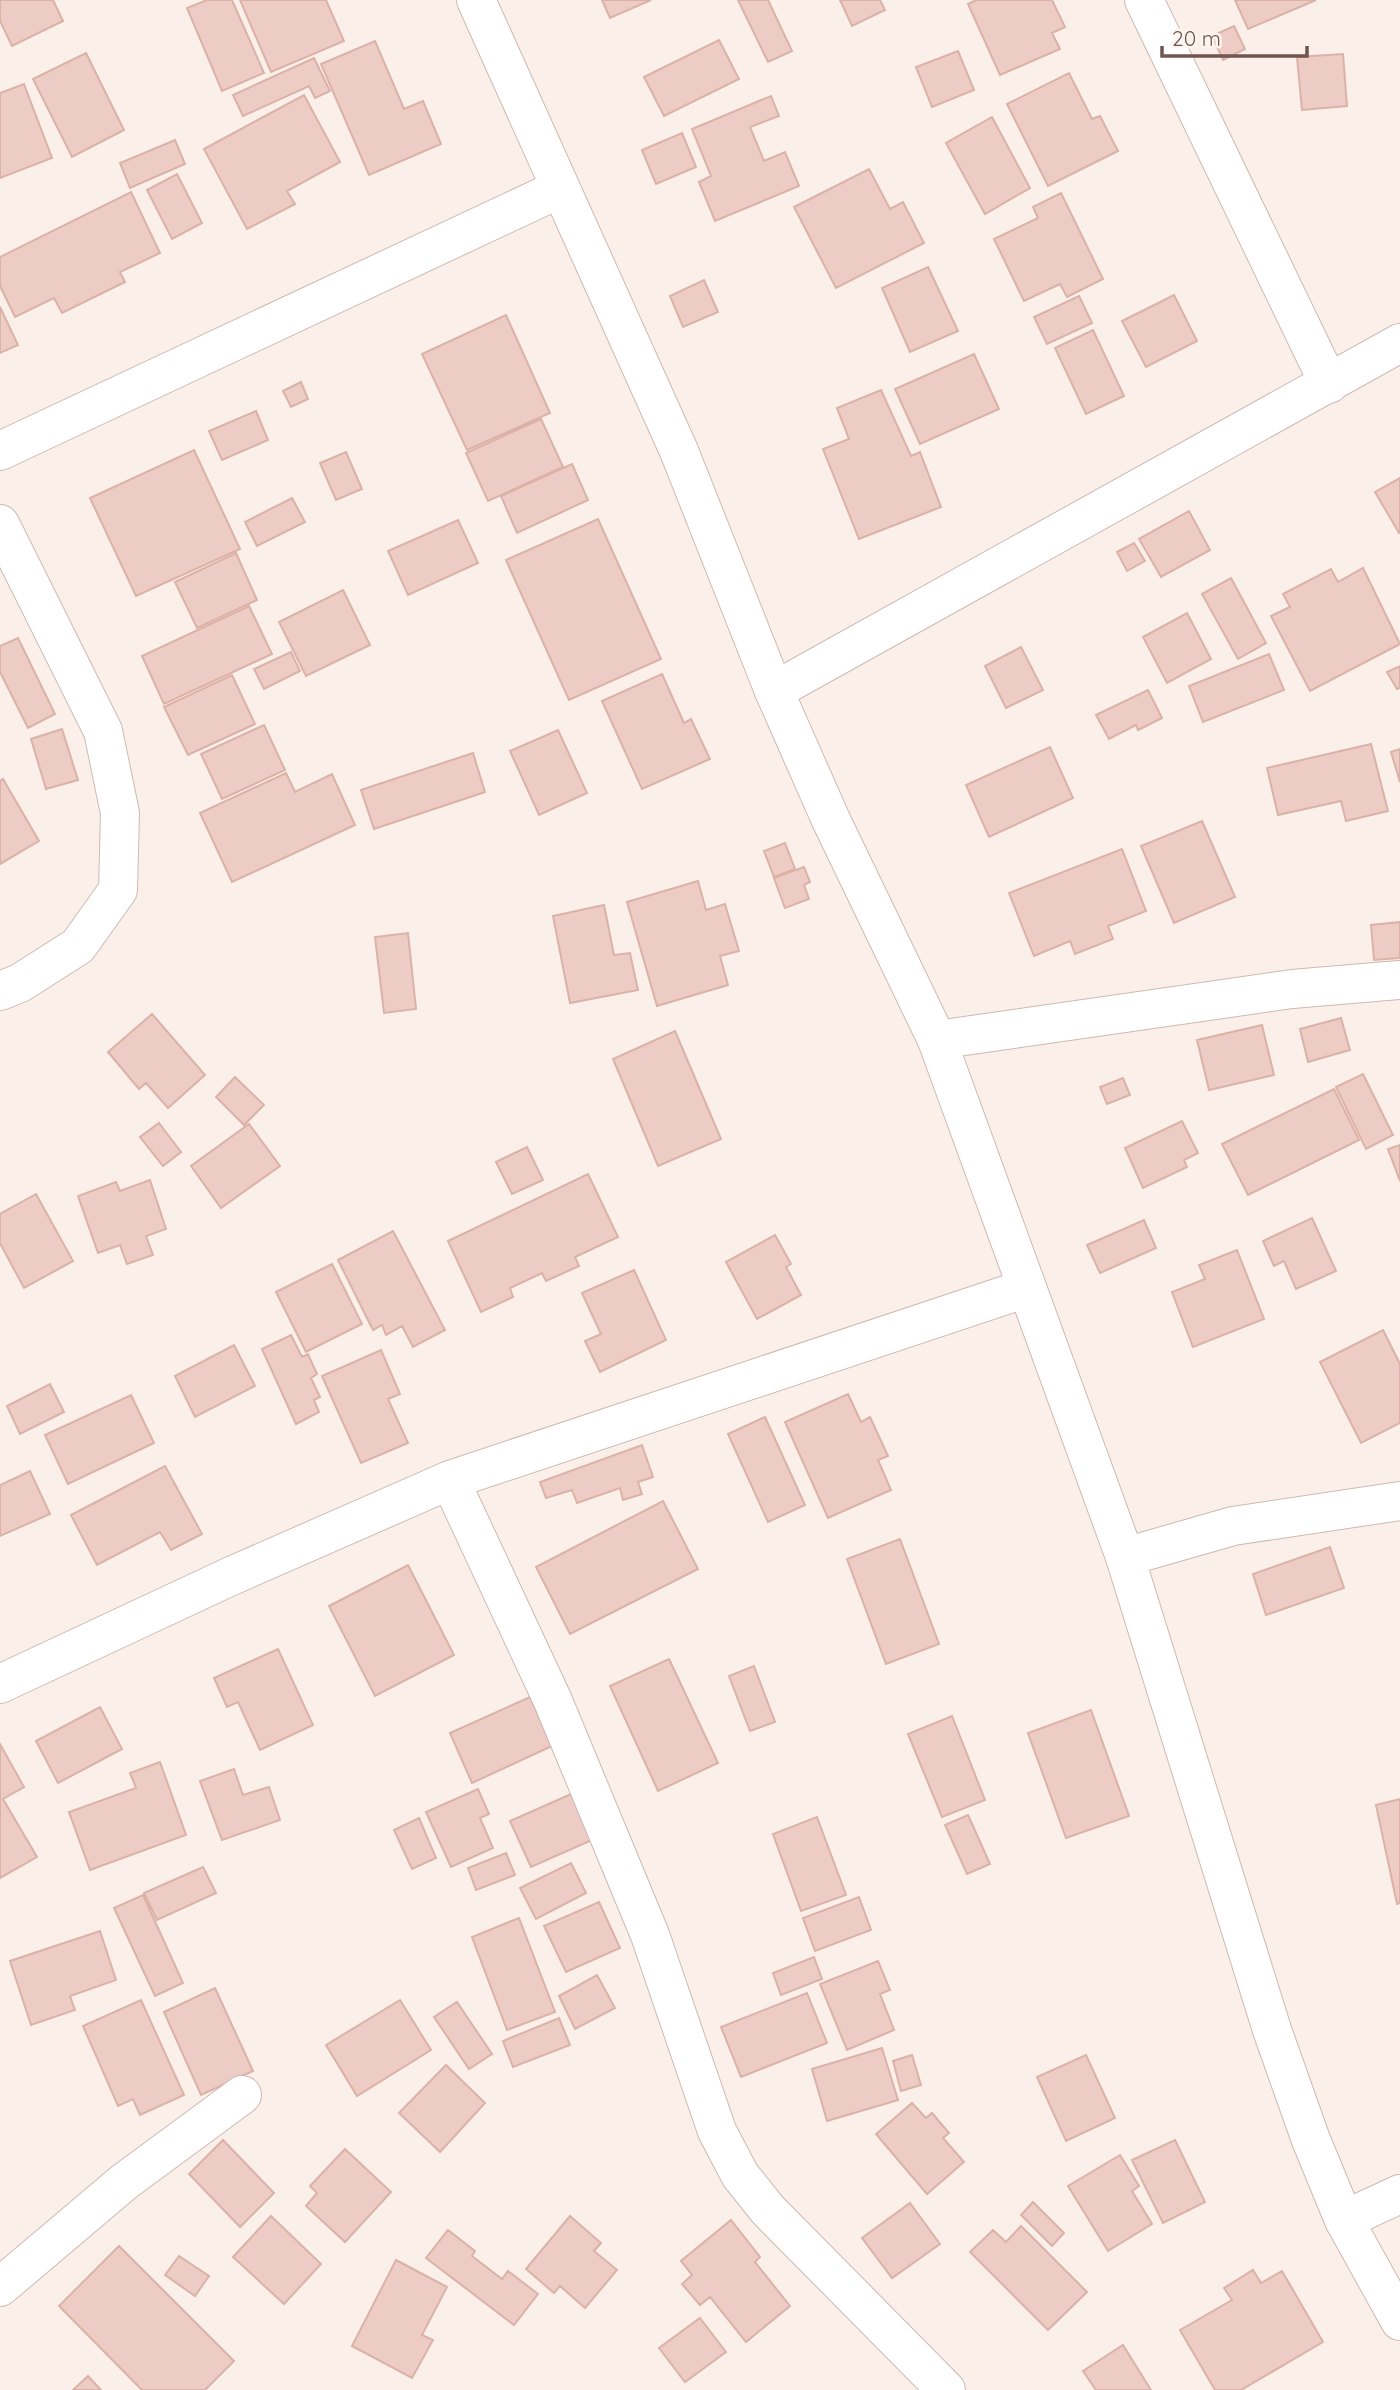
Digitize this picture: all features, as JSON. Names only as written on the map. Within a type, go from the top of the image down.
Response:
[{"type":"street","points":[[476,0],[680,451],[774,691],[831,820],[937,1040],[1125,1557],[1272,2030],[1311,2140],[1344,2220],[1400,2321]]},
{"type":"street","points":[[1144,0],[1329,384]]},
{"type":"street","points":[[0,451],[559,188]]},
{"type":"street","points":[[774,691],[1400,343]]},
{"type":"street","points":[[0,524],[103,731],[120,813],[118,890],[78,946],[0,991]]},
{"type":"street","points":[[937,1040],[1292,989],[1400,980]]},
{"type":"street","points":[[0,1684],[229,1577],[450,1480],[1027,1288]]},
{"type":"street","points":[[450,1480],[553,1701],[650,1935],[717,2131],[740,2175],[768,2210],[946,2390]]},
{"type":"street","points":[[1125,1557],[1233,1526],[1400,1501]]},
{"type":"street","points":[[0,2287],[124,2182],[242,2095]]},
{"type":"street","points":[[1344,2220],[1400,2194]]},
{"type":"building","points":[[0,0],[53,0],[63,21],[12,46],[0,21]]},
{"type":"building","points":[[207,0],[232,0],[264,73],[222,91],[187,8]]},
{"type":"building","points":[[240,0],[326,0],[344,41],[271,72]]},
{"type":"building","points":[[602,0],[651,0],[610,18]]},
{"type":"building","points":[[738,0],[768,0],[792,51],[768,62]]},
{"type":"building","points":[[840,0],[880,0],[885,10],[852,26]]},
{"type":"building","points":[[976,0],[1052,0],[1065,27],[1052,33],[1060,49],[1000,75],[968,4]]},
{"type":"building","points":[[1235,0],[1316,0],[1248,29]]},
{"type":"building","points":[[1234,26],[1245,49],[1223,60],[1212,36]]},
{"type":"building","points":[[719,40],[739,79],[664,116],[644,77]]},
{"type":"building","points":[[375,41],[404,109],[423,101],[441,144],[369,175],[321,64]]},
{"type":"building","points":[[958,51],[974,90],[932,107],[916,67]]},
{"type":"building","points":[[86,53],[124,130],[72,157],[33,79]]},
{"type":"building","points":[[1343,54],[1347,106],[1302,110],[1297,57]]},
{"type":"building","points":[[314,58],[330,91],[315,98],[309,86],[243,116],[233,95]]},
{"type":"building","points":[[1069,73],[1092,119],[1100,116],[1118,151],[1048,186],[1007,104]]},
{"type":"building","points":[[24,84],[52,158],[0,178],[0,93]]},
{"type":"building","points":[[304,95],[340,162],[287,191],[295,204],[247,229],[204,149]]},
{"type":"building","points":[[771,96],[779,116],[750,127],[764,161],[785,152],[799,186],[715,221],[699,182],[711,176],[692,129]]},
{"type":"building","points":[[992,117],[1030,188],[985,214],[946,143]]},
{"type":"building","points":[[682,133],[696,167],[656,184],[642,150]]},
{"type":"building","points":[[175,140],[185,164],[130,188],[120,163]]},
{"type":"building","points":[[869,169],[890,209],[903,202],[924,243],[836,288],[794,207]]},
{"type":"building","points":[[177,174],[202,223],[172,239],[147,190]]},
{"type":"building","points":[[131,192],[160,253],[120,272],[125,282],[62,313],[54,298],[15,317],[0,286],[0,257]]},
{"type":"building","points":[[1061,193],[1103,279],[1067,297],[1060,284],[1024,301],[994,239],[1038,218],[1033,207]]},
{"type":"building","points":[[928,267],[958,331],[910,352],[882,288]]},
{"type":"building","points":[[704,280],[718,312],[683,327],[670,296]]},
{"type":"building","points":[[1174,295],[1197,341],[1146,367],[1122,321]]},
{"type":"building","points":[[1079,296],[1092,323],[1047,344],[1034,317]]},
{"type":"building","points":[[0,307],[18,345],[0,353]]},
{"type":"building","points":[[506,315],[550,413],[467,450],[422,354]]},
{"type":"building","points":[[1093,330],[1124,396],[1086,414],[1055,348]]},
{"type":"building","points":[[974,354],[999,409],[920,444],[895,389]]},
{"type":"building","points":[[301,382],[308,399],[291,407],[283,391]]},
{"type":"building","points":[[881,390],[911,456],[920,452],[941,507],[859,539],[823,449],[849,439],[837,408]]},
{"type":"building","points":[[256,411],[268,440],[222,460],[209,431]]},
{"type":"building","points":[[541,419],[563,467],[488,501],[466,453]]},
{"type":"building","points":[[194,450],[240,549],[136,596],[90,498]]},
{"type":"building","points":[[346,452],[362,489],[336,500],[320,463]]},
{"type":"building","points":[[572,464],[588,500],[517,533],[501,496]]},
{"type":"building","points":[[1400,478],[1400,532],[1399,533],[1375,492]]},
{"type":"building","points":[[292,498],[305,522],[257,546],[245,522]]},
{"type":"building","points":[[1189,511],[1210,550],[1161,577],[1139,539]]},
{"type":"building","points":[[598,519],[661,659],[569,700],[506,560]]},
{"type":"building","points":[[458,520],[478,563],[408,595],[388,551]]},
{"type":"building","points":[[1134,543],[1145,561],[1127,571],[1117,552]]},
{"type":"building","points":[[236,553],[257,600],[197,628],[175,582]]},
{"type":"building","points":[[1363,568],[1400,644],[1310,691],[1271,616],[1290,607],[1283,594],[1331,569],[1338,582]]},
{"type":"building","points":[[1231,578],[1266,643],[1238,659],[1202,594]]},
{"type":"building","points":[[343,590],[370,645],[306,676],[279,622]]},
{"type":"building","points":[[249,606],[272,654],[164,704],[142,656]]},
{"type":"building","points":[[1187,613],[1211,659],[1167,683],[1143,637]]},
{"type":"building","points":[[18,638],[55,714],[28,728],[0,672],[0,646]]},
{"type":"building","points":[[1021,647],[1043,690],[1006,708],[985,666]]},
{"type":"building","points":[[291,652],[300,671],[264,689],[254,669]]},
{"type":"building","points":[[1269,654],[1284,690],[1203,722],[1189,686]]},
{"type":"building","points":[[1400,666],[1400,688],[1397,689],[1387,672]]},
{"type":"building","points":[[662,674],[684,723],[691,719],[710,759],[642,789],[602,701]]},
{"type":"building","points":[[232,675],[255,724],[188,755],[164,707]]},
{"type":"building","points":[[1148,690],[1162,718],[1138,730],[1136,725],[1109,739],[1096,715]]},
{"type":"building","points":[[264,725],[285,770],[222,799],[201,754]]},
{"type":"building","points":[[62,729],[78,780],[46,789],[31,739]]},
{"type":"building","points":[[558,730],[587,793],[539,815],[510,751]]},
{"type":"building","points":[[1371,744],[1388,811],[1346,821],[1341,801],[1278,815],[1267,768]]},
{"type":"building","points":[[1050,747],[1073,798],[989,837],[966,785]]},
{"type":"building","points":[[1400,749],[1400,782],[1391,752]]},
{"type":"building","points":[[473,753],[485,792],[374,829],[361,790]]},
{"type":"building","points":[[286,773],[295,792],[332,774],[355,825],[232,882],[200,813]]},
{"type":"building","points":[[3,779],[39,841],[0,864],[0,781]]},
{"type":"building","points":[[1202,821],[1235,897],[1174,923],[1141,846]]},
{"type":"building","points":[[785,843],[795,869],[774,877],[764,851]]},
{"type":"building","points":[[1122,849],[1146,911],[1108,926],[1113,939],[1075,954],[1070,941],[1034,956],[1009,893]]},
{"type":"building","points":[[804,867],[810,882],[804,885],[809,899],[785,908],[774,878]]},
{"type":"building","points":[[698,881],[706,910],[725,904],[739,951],[720,956],[728,985],[657,1006],[627,902]]},
{"type":"building","points":[[604,905],[614,955],[630,953],[638,990],[570,1003],[553,916]]},
{"type":"building","points":[[1400,922],[1400,958],[1374,960],[1371,925]]},
{"type":"building","points":[[408,933],[416,1009],[384,1013],[375,937]]},
{"type":"building","points":[[152,1014],[205,1075],[168,1108],[146,1083],[139,1089],[108,1052]]},
{"type":"building","points":[[1341,1018],[1350,1050],[1308,1062],[1300,1029]]},
{"type":"building","points":[[1262,1025],[1274,1075],[1209,1090],[1197,1040]]},
{"type":"building","points":[[675,1031],[721,1139],[658,1166],[613,1059]]},
{"type":"building","points":[[1363,1074],[1393,1135],[1366,1149],[1336,1087]]},
{"type":"building","points":[[235,1077],[264,1105],[244,1125],[216,1097]]},
{"type":"building","points":[[1123,1078],[1130,1095],[1107,1104],[1100,1087]]},
{"type":"building","points":[[1334,1089],[1359,1140],[1248,1195],[1222,1144]]},
{"type":"building","points":[[1182,1121],[1198,1153],[1184,1160],[1187,1167],[1143,1188],[1125,1148]]},
{"type":"building","points":[[159,1123],[181,1152],[163,1166],[140,1137]]},
{"type":"building","points":[[249,1124],[280,1166],[221,1208],[191,1166]]},
{"type":"building","points":[[1400,1145],[1400,1181],[1388,1149]]},
{"type":"building","points":[[527,1147],[543,1180],[512,1194],[496,1162]]},
{"type":"building","points":[[588,1174],[618,1237],[575,1257],[579,1266],[546,1281],[542,1273],[510,1288],[513,1297],[481,1312],[448,1241]]},
{"type":"building","points":[[150,1180],[166,1229],[146,1236],[153,1255],[127,1264],[120,1245],[98,1253],[78,1196],[116,1182],[120,1191]]},
{"type":"building","points":[[36,1194],[73,1261],[24,1288],[0,1243],[0,1214]]},
{"type":"building","points":[[1312,1218],[1336,1271],[1296,1289],[1284,1261],[1274,1266],[1263,1241]]},
{"type":"building","points":[[1144,1220],[1156,1248],[1100,1273],[1087,1245]]},
{"type":"building","points":[[393,1231],[445,1330],[413,1347],[402,1326],[386,1335],[382,1325],[373,1330],[338,1260]]},
{"type":"building","points":[[775,1235],[791,1264],[786,1267],[801,1295],[757,1319],[726,1262]]},
{"type":"building","points":[[1237,1250],[1264,1319],[1193,1347],[1172,1292],[1205,1279],[1199,1265]]},
{"type":"building","points":[[332,1264],[362,1324],[306,1352],[276,1292]]},
{"type":"building","points":[[634,1270],[666,1340],[600,1372],[585,1341],[601,1334],[582,1293]]},
{"type":"building","points":[[1383,1330],[1400,1364],[1400,1423],[1361,1443],[1320,1362]]},
{"type":"building","points":[[291,1335],[302,1357],[308,1354],[317,1374],[311,1378],[320,1397],[314,1400],[319,1412],[296,1424],[262,1349]]},
{"type":"building","points":[[234,1345],[255,1386],[195,1417],[175,1376]]},
{"type":"building","points":[[381,1350],[400,1394],[388,1399],[408,1443],[361,1463],[322,1376]]},
{"type":"building","points":[[50,1384],[64,1412],[20,1434],[7,1406]]},
{"type":"building","points":[[848,1394],[861,1422],[870,1417],[888,1456],[878,1460],[891,1490],[828,1518],[785,1422]]},
{"type":"building","points":[[131,1395],[154,1443],[68,1484],[45,1435]]},
{"type":"building","points":[[765,1417],[805,1505],[768,1522],[728,1434]]},
{"type":"building","points":[[642,1445],[653,1477],[638,1482],[642,1494],[623,1500],[620,1488],[577,1503],[572,1490],[546,1498],[540,1482]]},
{"type":"building","points":[[165,1466],[202,1534],[171,1550],[160,1532],[97,1565],[71,1515]]},
{"type":"building","points":[[30,1471],[50,1514],[0,1536],[0,1485]]},
{"type":"building","points":[[663,1501],[698,1569],[570,1634],[536,1567]]},
{"type":"building","points":[[900,1539],[939,1644],[886,1664],[847,1559]]},
{"type":"building","points":[[1330,1547],[1344,1588],[1266,1615],[1253,1574]]},
{"type":"building","points":[[408,1565],[454,1655],[375,1696],[329,1606]]},
{"type":"building","points":[[278,1649],[313,1725],[260,1750],[238,1702],[227,1707],[214,1678]]},
{"type":"building","points":[[669,1659],[718,1763],[658,1791],[610,1686]]},
{"type":"building","points":[[754,1666],[775,1722],[750,1731],[729,1676]]},
{"type":"building","points":[[530,1697],[552,1746],[472,1783],[450,1733]]},
{"type":"building","points":[[100,1707],[122,1749],[58,1783],[36,1741]]},
{"type":"building","points":[[1091,1710],[1129,1816],[1066,1838],[1028,1733]]},
{"type":"building","points":[[952,1716],[985,1800],[942,1817],[908,1734]]},
{"type":"building","points":[[0,1744],[24,1787],[3,1799],[37,1857],[0,1878]]},
{"type":"building","points":[[160,1762],[186,1835],[90,1870],[69,1812],[136,1788],[130,1773]]},
{"type":"building","points":[[234,1769],[243,1795],[269,1787],[280,1820],[222,1840],[200,1781]]},
{"type":"building","points":[[478,1789],[489,1814],[480,1818],[493,1848],[451,1867],[426,1812]]},
{"type":"building","points":[[571,1794],[592,1840],[531,1867],[510,1821]]},
{"type":"building","points":[[1400,1799],[1400,1903],[1397,1904],[1376,1805]]},
{"type":"building","points":[[968,1815],[990,1864],[967,1874],[945,1825]]},
{"type":"building","points":[[817,1817],[846,1895],[801,1911],[773,1834]]},
{"type":"building","points":[[419,1818],[436,1858],[412,1869],[394,1830]]},
{"type":"building","points":[[506,1853],[515,1875],[476,1890],[468,1868]]},
{"type":"building","points":[[571,1863],[586,1893],[536,1919],[520,1888]]},
{"type":"building","points":[[203,1867],[216,1893],[157,1920],[144,1893]]},
{"type":"building","points":[[143,1895],[183,1983],[155,1996],[114,1908]]},
{"type":"building","points":[[859,1897],[871,1930],[815,1951],[803,1918]]},
{"type":"building","points":[[599,1902],[620,1948],[566,1972],[544,1926]]},
{"type":"building","points":[[519,1918],[555,2012],[507,2030],[472,1937]]},
{"type":"building","points":[[100,1931],[116,1980],[70,1996],[75,2010],[31,2025],[10,1961]]},
{"type":"building","points":[[814,1957],[822,1979],[781,1995],[773,1973]]},
{"type":"building","points":[[878,1961],[890,1990],[880,1994],[894,2030],[847,2050],[820,1984]]},
{"type":"building","points":[[597,1975],[615,2008],[575,2029],[559,1996]]},
{"type":"building","points":[[215,1988],[253,2071],[201,2095],[164,2012]]},
{"type":"building","points":[[807,1993],[827,2043],[741,2077],[721,2027]]},
{"type":"building","points":[[141,2000],[184,2095],[140,2115],[133,2099],[118,2106],[83,2026]]},
{"type":"building","points":[[400,2000],[431,2050],[357,2096],[326,2045]]},
{"type":"building","points":[[457,2002],[492,2054],[469,2069],[434,2017]]},
{"type":"building","points":[[559,2018],[570,2045],[513,2067],[503,2041]]},
{"type":"building","points":[[882,2048],[898,2100],[827,2121],[812,2069]]},
{"type":"building","points":[[912,2055],[921,2085],[901,2091],[893,2061]]},
{"type":"building","points":[[1086,2055],[1115,2118],[1066,2141],[1037,2077]]},
{"type":"building","points":[[446,2065],[485,2103],[440,2152],[399,2113]]},
{"type":"building","points":[[912,2103],[926,2118],[932,2113],[949,2133],[943,2138],[964,2162],[927,2194],[876,2134]]},
{"type":"building","points":[[223,2140],[274,2193],[240,2227],[189,2174]]},
{"type":"building","points":[[1175,2140],[1205,2202],[1163,2223],[1132,2160]]},
{"type":"building","points":[[345,2149],[391,2192],[345,2242],[306,2206],[317,2193],[310,2186]]},
{"type":"building","points":[[1120,2155],[1139,2186],[1132,2191],[1152,2224],[1108,2251],[1068,2186]]},
{"type":"building","points":[[1033,2202],[1064,2233],[1052,2246],[1021,2215]]},
{"type":"building","points":[[910,2203],[940,2244],[892,2278],[862,2238]]},
{"type":"building","points":[[271,2216],[321,2264],[284,2304],[233,2257]]},
{"type":"building","points":[[570,2216],[601,2243],[594,2251],[617,2270],[585,2308],[560,2286],[554,2293],[526,2269]]},
{"type":"building","points":[[731,2220],[760,2257],[755,2262],[790,2306],[746,2342],[710,2297],[700,2305],[682,2284],[692,2275],[681,2261]]},
{"type":"building","points":[[1021,2226],[1087,2292],[1048,2330],[970,2252],[993,2230],[1006,2242]]},
{"type":"building","points":[[448,2230],[475,2251],[472,2256],[502,2279],[508,2271],[538,2294],[514,2325],[426,2258]]},
{"type":"building","points":[[119,2246],[234,2361],[205,2390],[142,2390],[59,2306]]},
{"type":"building","points":[[179,2256],[209,2276],[195,2296],[165,2275]]},
{"type":"building","points":[[396,2260],[447,2287],[422,2335],[433,2340],[412,2378],[352,2346]]},
{"type":"building","points":[[1253,2270],[1261,2283],[1282,2271],[1323,2342],[1241,2390],[1215,2390],[1180,2330],[1232,2300],[1224,2288]]},
{"type":"building","points":[[700,2318],[726,2352],[685,2382],[659,2348]]},
{"type":"building","points":[[1123,2345],[1151,2390],[1096,2390],[1083,2371]]},
{"type":"building","points":[[88,2376],[101,2390],[73,2390]]}]
